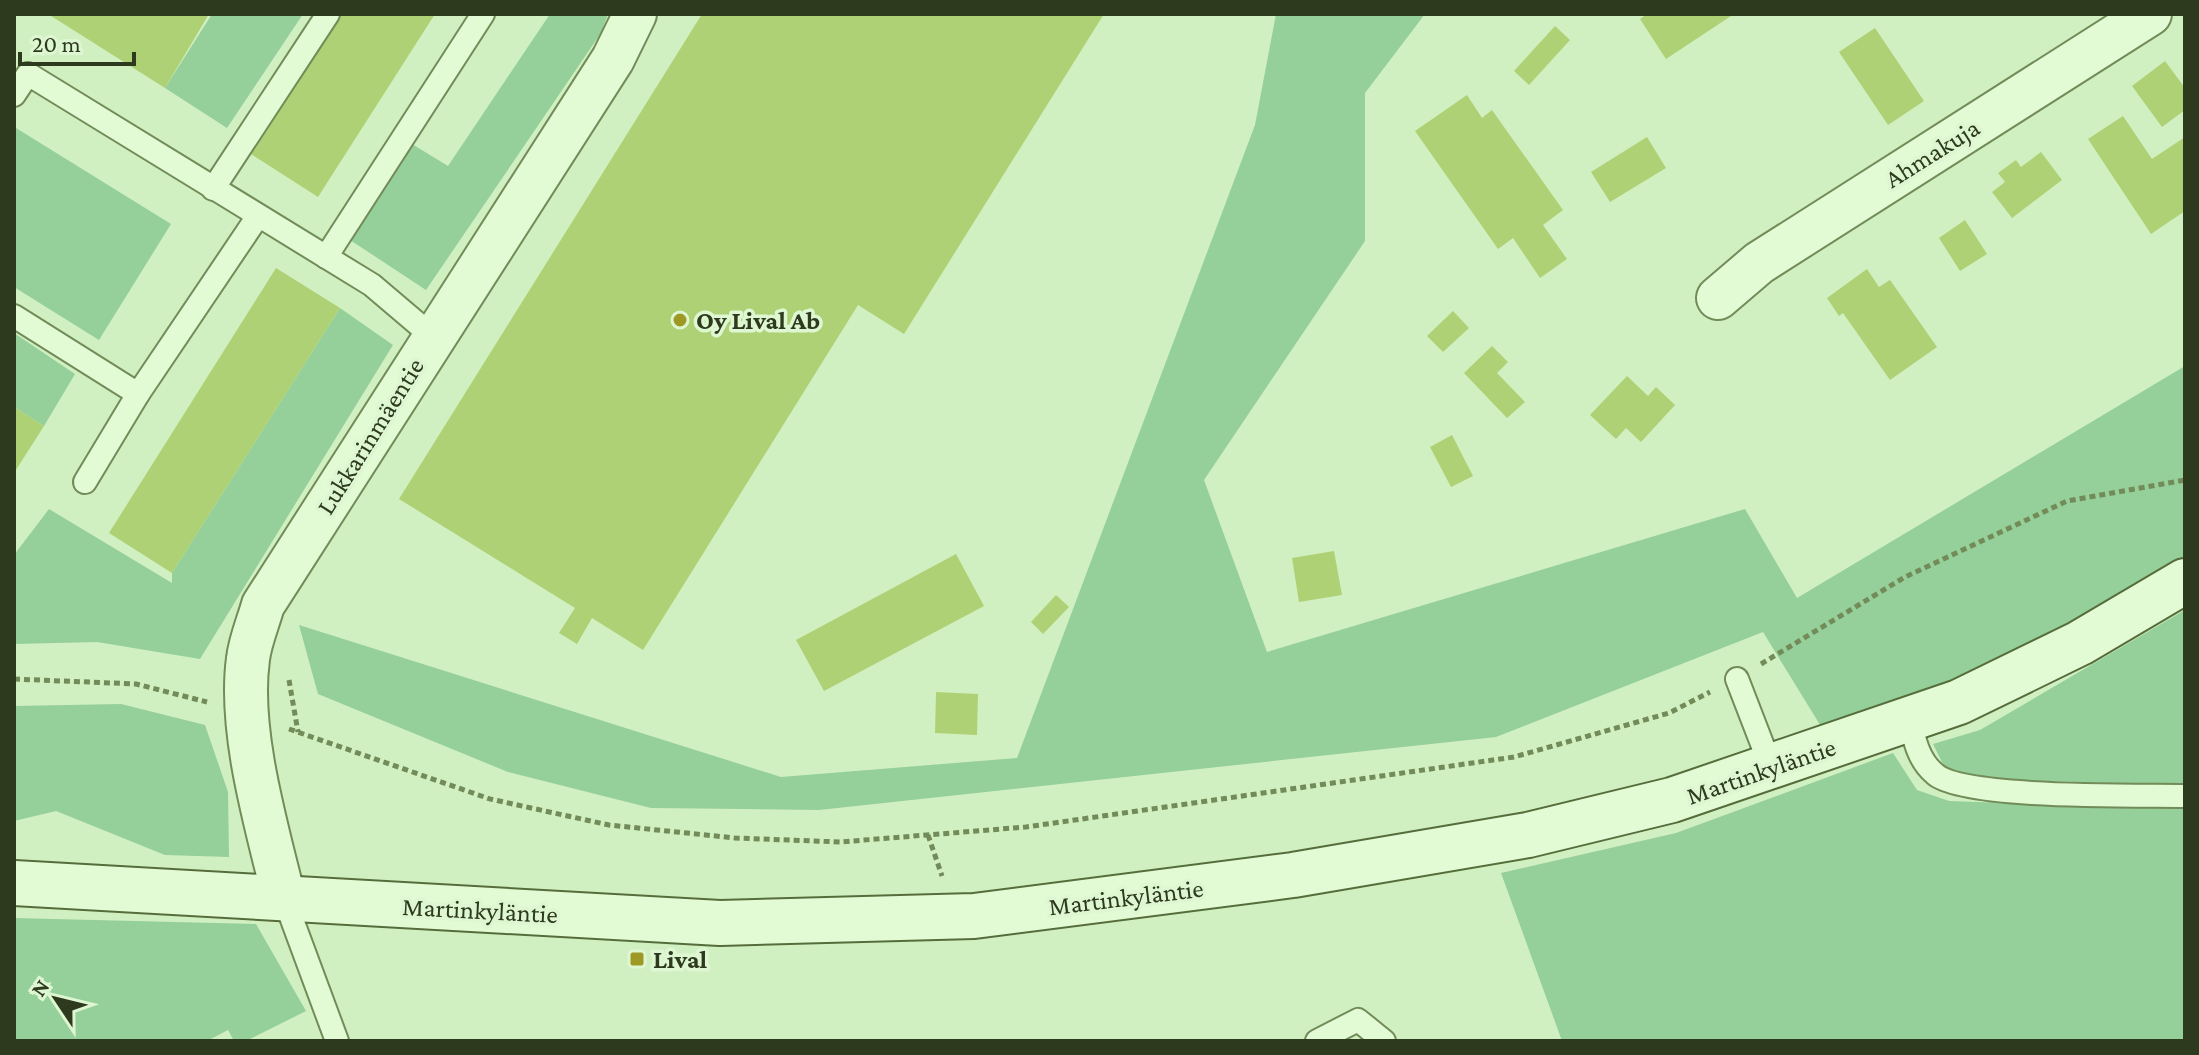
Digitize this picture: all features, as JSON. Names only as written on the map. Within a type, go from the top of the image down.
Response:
[{"type":"street","name":"Lukkarinmäentie","points":[[284,898],[258,792],[249,713],[248,659],[263,605],[432,336],[613,59],[635,14]]},
{"type":"street","name":"Ahmakuja","points":[[1718,298],[1759,263],[2150,14]]},
{"type":"street","name":"Martinkyläntie","points":[[14,883],[720,923],[974,916],[1293,875],[1528,835],[1672,800],[1959,702],[2080,643],[2185,581]]},
{"type":"lane","points":[[213,189],[328,14]]},
{"type":"lane","points":[[326,257],[483,14]]},
{"type":"lane","points":[[14,95],[28,74],[372,285],[432,336]]},
{"type":"lane","points":[[85,482],[138,394],[258,216]]},
{"type":"lane","points":[[14,316],[138,394]]},
{"type":"lane","points":[[1737,679],[1771,767]]},
{"type":"lane","points":[[1910,719],[1921,757],[1937,776],[1975,788],[2185,796]]},
{"type":"lane","points":[[284,898],[337,1041]]},
{"type":"lane","points":[[1317,1041],[1358,1020],[1384,1041]]},
{"type":"path","points":[[313,738],[490,799],[609,825],[735,838],[840,842],[1026,827],[1514,757],[1669,713],[1737,679],[1905,577],[2067,501],[2185,480]]},
{"type":"path","points":[[14,679],[136,684],[205,702]]},
{"type":"path","points":[[928,835],[934,852]]},
{"type":"green space","points":[[212,14],[303,14],[227,128],[165,88]]},
{"type":"green space","points":[[550,14],[608,14],[601,33],[426,290],[350,240],[412,144],[448,166]]},
{"type":"green space","points":[[1276,14],[1425,14],[1365,93],[1365,241],[1204,480],[1267,652],[1745,509],[1797,598],[2185,366],[2185,581],[1833,746],[1763,632],[1496,737],[819,810],[651,808],[508,772],[318,694],[299,625],[781,777],[1017,758],[1255,125]]},
{"type":"green space","points":[[16,128],[171,224],[99,340],[14,287]]},
{"type":"green space","points":[[340,308],[393,345],[200,659],[97,642],[14,644],[14,555],[49,509],[172,583],[172,573]]},
{"type":"green space","points":[[14,333],[75,374],[44,426],[14,407]]},
{"type":"green space","points":[[2185,610],[2185,1041],[1562,1041],[1501,873],[1676,833],[1893,753],[1917,790],[1949,801],[2140,808],[2141,784],[1979,779],[1946,770],[1933,744],[1980,730]]},
{"type":"green space","points":[[121,704],[205,725],[228,792],[229,857],[165,855],[56,811],[14,821],[14,706]]},
{"type":"green space","points":[[14,918],[256,924],[306,1011],[246,1041],[234,1041],[228,1030],[207,1041],[14,1041]]},
{"type":"building","points":[[48,14],[209,14],[165,88]]},
{"type":"building","points":[[340,14],[435,14],[318,197],[251,154]]},
{"type":"building","name":"Oy Lival Ab","points":[[702,14],[1104,14],[904,334],[858,305],[643,650],[592,618],[577,644],[559,633],[575,608],[399,499]]},
{"type":"building","points":[[1647,14],[1734,14],[1666,59],[1640,19]]},
{"type":"building","points":[[1555,26],[1570,40],[1529,85],[1514,71]]},
{"type":"building","points":[[1875,28],[1924,101],[1888,125],[1839,52]]},
{"type":"building","points":[[2165,61],[2185,88],[2185,110],[2162,127],[2132,86]]},
{"type":"building","points":[[1467,95],[1482,118],[1492,110],[1563,210],[1543,225],[1567,259],[1540,278],[1513,238],[1498,249],[1415,131]]},
{"type":"building","points":[[2123,116],[2152,159],[2185,137],[2185,211],[2151,234],[2088,139]]},
{"type":"building","points":[[1647,137],[1666,168],[1610,202],[1591,172]]},
{"type":"building","points":[[2041,152],[2062,180],[2012,218],[1992,192],[2005,182],[1998,173],[2016,160],[2021,167]]},
{"type":"building","points":[[1965,220],[1987,254],[1960,271],[1939,238]]},
{"type":"building","points":[[276,268],[340,308],[172,573],[109,533]]},
{"type":"building","points":[[1867,269],[1879,287],[1890,280],[1937,347],[1890,380],[1843,313],[1839,316],[1827,298]]},
{"type":"building","points":[[1453,311],[1469,328],[1443,352],[1427,336]]},
{"type":"building","points":[[1492,346],[1508,362],[1497,373],[1525,402],[1507,418],[1464,373]]},
{"type":"building","points":[[1627,376],[1648,396],[1656,387],[1675,405],[1641,442],[1626,428],[1616,439],[1590,415]]},
{"type":"building","points":[[14,407],[44,426],[14,473]]},
{"type":"building","points":[[1452,435],[1473,476],[1451,487],[1430,447]]},
{"type":"building","points":[[1334,551],[1342,595],[1299,602],[1292,558]]},
{"type":"building","points":[[956,554],[984,606],[824,691],[796,640]]},
{"type":"building","points":[[1056,595],[1069,607],[1043,634],[1031,622]]},
{"type":"building","points":[[936,692],[978,694],[977,735],[935,733]]},
{"type":"place","name":"Oy Lival Ab","points":[[680,320]]},
{"type":"place","name":"Lival","points":[[637,959]]}]
